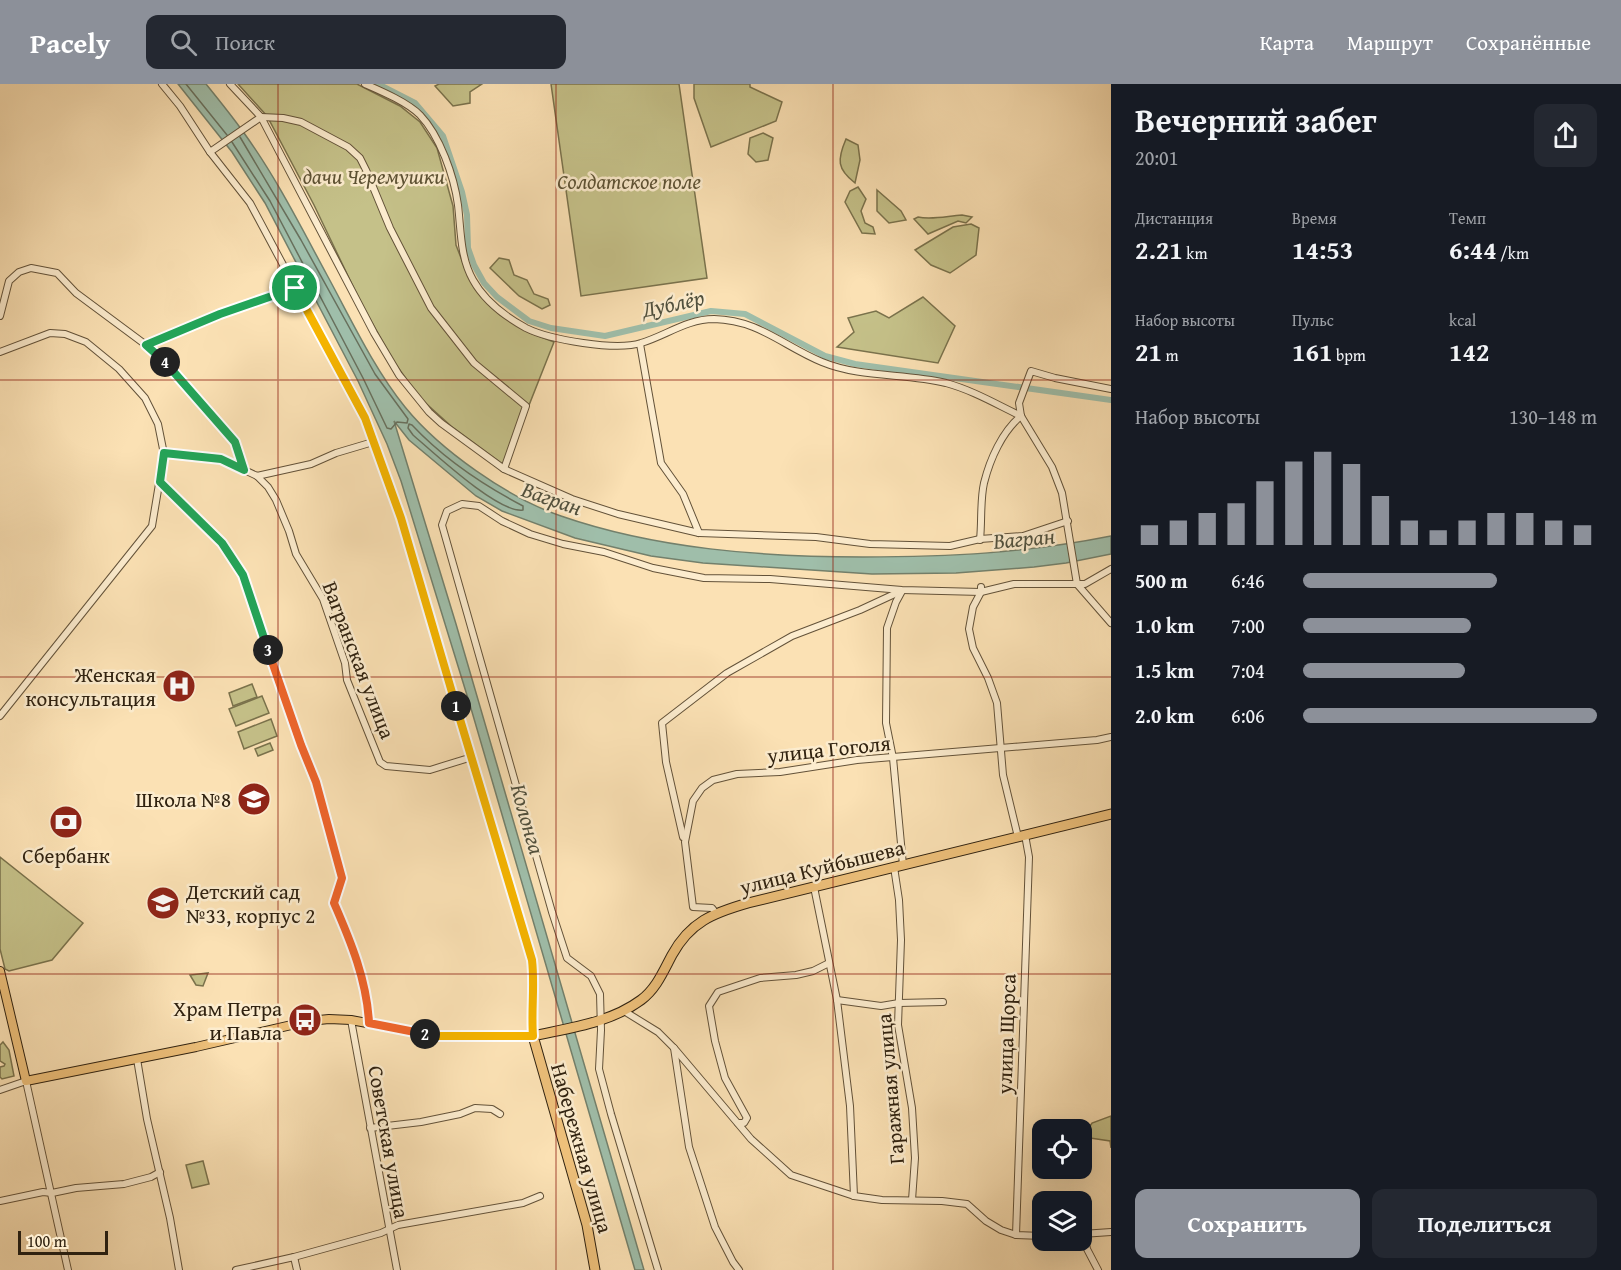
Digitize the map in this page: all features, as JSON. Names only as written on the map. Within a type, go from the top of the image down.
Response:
[{"type":"highway","name":"улица Куйбышева","points":[[533,1036],[601,1020],[624,1011],[643,999],[655,986],[692,928],[716,913],[1111,814]]},
{"type":"highway","name":"Набережная улица","points":[[533,1036],[588,1233],[595,1270]]},
{"type":"main road","points":[[0,971],[26,1081],[309,1021],[329,1019],[351,1020],[436,1036],[533,1036]]},
{"type":"street","points":[[162,84],[250,203],[365,418],[401,518],[532,960],[535,983],[531,1012],[533,1036]]},
{"type":"street","points":[[230,84],[259,118],[374,333],[399,375],[435,418],[504,469],[581,502],[618,514],[699,533],[816,537],[870,544],[950,546],[980,540],[1023,536],[1068,521]]},
{"type":"street","points":[[365,84],[386,93],[419,114],[442,146],[458,202],[462,252],[473,280],[497,308],[528,329],[557,339],[598,345],[640,344],[675,328],[699,321],[712,319],[732,321],[753,325],[822,362],[850,370],[944,383],[967,390],[1021,416]]},
{"type":"street","points":[[213,150],[259,118],[283,118],[301,122],[348,147],[360,158],[390,228],[431,308],[474,363],[526,406],[504,469]]},
{"type":"street","points":[[0,316],[9,281],[19,272],[31,268],[57,273],[76,293],[146,345],[168,365],[235,442],[244,470]]},
{"type":"street","points":[[146,345],[220,314],[295,288]]},
{"type":"street","points":[[0,352],[50,333],[65,334],[86,342],[119,369],[145,398],[158,424],[164,453],[152,526],[0,716]]},
{"type":"street","points":[[640,344],[661,463],[683,494],[699,533]]},
{"type":"street","points":[[1111,389],[1031,371],[1019,403],[1021,416],[1052,466],[1062,493],[1077,584],[1111,623]]},
{"type":"street","points":[[980,540],[984,483],[1000,440],[1021,416]]},
{"type":"street","points":[[164,453],[221,459],[257,476],[311,464],[336,453],[373,442]]},
{"type":"street","name":"Вагранская улица","points":[[257,476],[276,500],[296,554],[322,599],[345,663],[347,680],[380,762],[386,766],[430,771],[472,757]]},
{"type":"street","points":[[160,482],[222,543],[243,575],[301,745],[316,782],[342,878],[334,903],[353,948],[366,997],[369,1023]]},
{"type":"street","points":[[658,1270],[599,1069],[600,994],[591,976],[567,958],[552,912],[442,525],[447,511],[462,504],[478,506],[530,534],[563,544],[604,552],[653,568],[704,578],[770,579],[902,590],[981,590],[1014,584],[1085,584],[1111,569]]},
{"type":"street","points":[[684,843],[666,762],[662,723],[726,673],[792,636],[902,590]]},
{"type":"street","name":"Гаражная улица","points":[[902,590],[887,628],[886,723],[893,758],[901,940],[898,1025],[912,1108],[915,1158],[912,1200]]},
{"type":"street","name":"улица Щорса","points":[[981,590],[973,607],[969,629],[973,648],[997,703],[1003,775],[1029,857],[1016,1235]]},
{"type":"street","name":"улица Гоголя","points":[[716,913],[712,908],[693,907],[684,843],[693,801],[702,788],[712,780],[737,774],[780,772],[857,760],[1111,737]]},
{"type":"street","points":[[814,887],[837,1000],[849,1106],[854,1196]]},
{"type":"street","points":[[738,1124],[744,1123],[747,1118],[725,1078],[709,1006],[718,992],[760,978],[813,971],[829,963]]},
{"type":"street","points":[[837,1000],[881,1006],[899,1003],[943,1002]]},
{"type":"street","points":[[624,1011],[658,1032],[751,1139],[791,1175],[854,1196],[882,1200],[942,1201],[966,1204],[1001,1230],[1016,1235],[1032,1236]]},
{"type":"street","name":"Советская улица","points":[[351,1020],[397,1270]]},
{"type":"street","points":[[674,1048],[690,1147],[715,1227],[739,1270]]},
{"type":"street","points":[[137,1059],[147,1119],[179,1270]]},
{"type":"street","points":[[1,1089],[26,1081],[68,1270]]},
{"type":"street","points":[[370,1128],[421,1122],[460,1114],[476,1108],[492,1109],[500,1114]]},
{"type":"street","points":[[0,1201],[43,1192],[52,1193],[76,1188],[124,1184],[151,1177],[160,1172]]},
{"type":"street","points":[[236,1270],[294,1257],[388,1230],[398,1225],[523,1203],[540,1196]]},
{"type":"street","points":[[1092,1233],[1111,1232]]},
{"type":"street","points":[[1088,1251],[1098,1270]]},
{"type":"street","points":[[294,1257],[297,1270]]},
{"type":"green space","name":"дачи Черемушки","points":[[238,84],[357,84],[400,106],[420,122],[437,148],[453,206],[456,245],[468,276],[500,315],[528,332],[554,342],[505,466],[451,426],[420,398],[394,362],[360,301],[314,205],[267,116]]},
{"type":"green space","points":[[439,84],[482,84],[470,92],[470,103],[453,106],[435,86]]},
{"type":"green space","name":"Солдатское поле","points":[[551,84],[679,84],[707,278],[581,296]]},
{"type":"green space","points":[[694,84],[750,84],[750,87],[782,102],[776,121],[711,147],[694,98]]},
{"type":"green space","points":[[763,133],[773,138],[768,160],[756,162],[748,154],[750,138]]},
{"type":"green space","points":[[846,139],[858,145],[860,160],[855,183],[840,164]]},
{"type":"green space","points":[[858,187],[866,199],[861,211],[865,223],[873,227],[875,234],[862,233],[845,202],[850,191]]},
{"type":"green space","points":[[877,190],[901,211],[906,220],[889,223],[877,211]]},
{"type":"green space","points":[[962,215],[972,217],[966,223],[958,221],[928,234],[914,219],[918,217]]},
{"type":"green space","points":[[971,224],[979,228],[976,255],[950,273],[931,265],[915,250],[953,227]]},
{"type":"green space","points":[[499,258],[509,260],[514,275],[527,280],[534,294],[548,299],[550,305],[542,309],[519,296],[490,268]]},
{"type":"green space","points":[[923,297],[955,326],[938,363],[837,347],[854,332],[848,318],[876,311],[889,318]]},
{"type":"green space","points":[[252,684],[257,697],[233,706],[229,693]]},
{"type":"green space","points":[[262,696],[269,713],[236,726],[229,709]]},
{"type":"green space","points":[[271,719],[277,736],[244,749],[238,732]]},
{"type":"green space","points":[[270,743],[273,750],[258,756],[255,749]]},
{"type":"green space","points":[[0,857],[83,923],[52,960],[9,971],[5,969],[0,949]]},
{"type":"green space","points":[[208,973],[203,986],[196,985],[190,975]]},
{"type":"green space","points":[[3,1042],[9,1050],[14,1076],[2,1079],[0,1067],[5,1064],[0,1061],[0,1045]]},
{"type":"green space","points":[[1111,1116],[1111,1148],[1110,1141],[1092,1138],[1092,1123]]},
{"type":"green space","points":[[203,1161],[209,1184],[192,1188],[186,1165]]},
{"type":"water","points":[[178,84],[206,84],[244,133],[288,202],[373,359],[405,407],[437,440],[476,471],[541,508],[597,527],[672,543],[749,553],[825,557],[957,555],[1018,550],[1111,536],[1111,554],[1034,567],[956,573],[872,574],[703,563],[651,556],[575,538],[502,511],[476,496],[409,440],[394,421],[456,624],[644,1270],[635,1270],[470,705],[401,481],[387,444],[358,381],[265,203],[232,152]]},
{"type":"waterway","name":"Дублёр","points":[[378,84],[415,103],[443,136],[462,192],[467,215],[468,248],[474,265],[484,283],[497,297],[529,321],[551,328],[605,336],[711,311],[745,314],[825,356],[855,364],[1111,400]]},
{"type":"place","name":"Женская консультация","points":[[179,686]]},
{"type":"place","name":"Школа №8","points":[[254,799]]},
{"type":"place","name":"Сбербанк","points":[[66,822]]},
{"type":"place","name":"Детский сад №33, корпус 2","points":[[163,903]]},
{"type":"place","name":"Храм Петра и Павла","points":[[305,1020]]},
{"type":"route","points":[[295,288],[365,418],[401,518],[532,960],[535,983],[531,1012],[533,1036],[436,1036],[369,1023],[366,997],[353,948],[334,903],[342,878],[316,782],[301,745],[243,575],[222,543],[160,482],[164,453],[221,459],[244,470],[235,442],[168,365],[146,345],[220,314],[295,288]]},
{"type":"water label","name":"Вагран","points":[[552,498]]},
{"type":"water label","name":"Вагран","points":[[1024,538]]},
{"type":"water label","name":"Колонга","points":[[528,819]]}]
